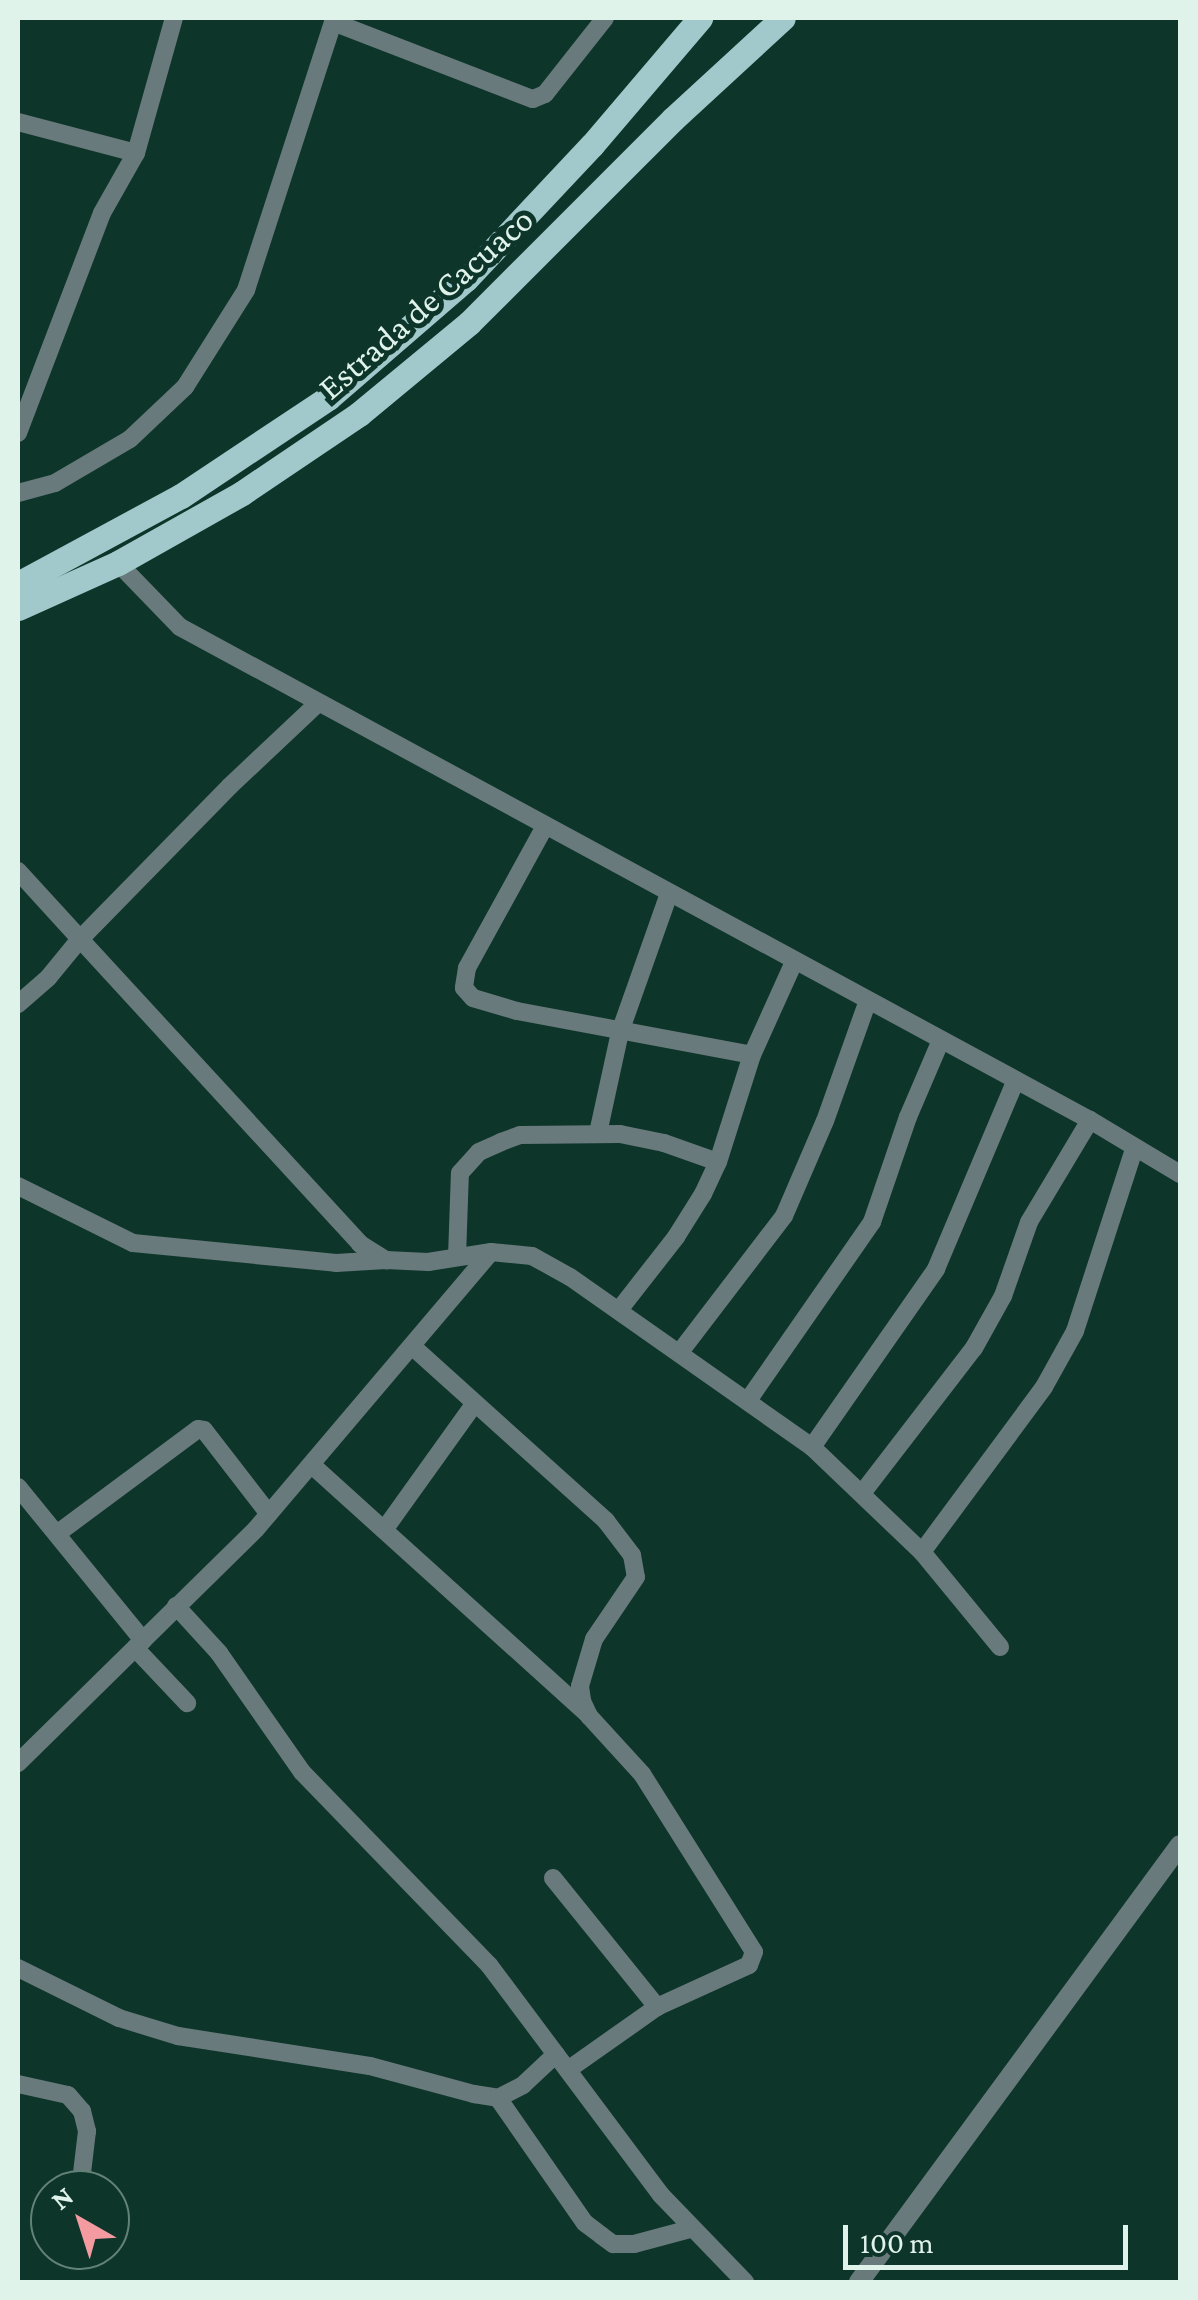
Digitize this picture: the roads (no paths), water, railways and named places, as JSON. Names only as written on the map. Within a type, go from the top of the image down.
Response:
[{"type":"main road","name":"Estrada de Cacuaco","points":[[18,584],[181,496],[328,398],[466,279],[592,145],[700,18]]},
{"type":"main road","name":"Estrada de Cacuaco","points":[[18,608],[118,562],[242,492],[360,414],[469,323],[673,120],[783,18]]},
{"type":"street","points":[[18,433],[102,213],[136,153],[174,18]]},
{"type":"street","points":[[18,492],[55,484],[130,439],[184,387],[246,290],[334,20],[533,100],[545,94],[605,18]]},
{"type":"street","points":[[18,122],[136,153]]},
{"type":"street","points":[[118,562],[180,627],[544,828],[1090,1120],[1180,1174]]},
{"type":"street","points":[[18,1004],[48,978],[80,939],[230,786],[318,704]]},
{"type":"street","points":[[544,828],[467,968],[464,988],[473,998],[516,1011],[752,1055]]},
{"type":"street","points":[[18,871],[360,1244],[386,1260]]},
{"type":"street","points":[[598,1133],[620,1032],[668,894]]},
{"type":"street","points":[[619,1310],[690,1216],[718,1162],[752,1055],[794,962]]},
{"type":"street","points":[[680,1352],[784,1216],[813,1151],[868,1000]]},
{"type":"street","points":[[749,1398],[872,1222],[908,1117],[941,1040]]},
{"type":"street","points":[[812,1447],[936,1269],[1016,1080]]},
{"type":"street","points":[[863,1492],[974,1348],[1003,1296],[1029,1222],[1090,1120]]},
{"type":"street","points":[[457,1257],[460,1173],[479,1152],[520,1135],[598,1133],[664,1142],[718,1162]]},
{"type":"street","points":[[922,1552],[1044,1387],[1075,1331],[1134,1149]]},
{"type":"street","points":[[18,1186],[133,1242],[336,1263],[491,1252],[532,1256],[749,1398],[812,1447],[922,1552],[1000,1647]]},
{"type":"street","points":[[18,1762],[270,1514],[491,1252]]},
{"type":"street","points":[[413,1347],[606,1521],[632,1554],[636,1577],[594,1639],[580,1686],[590,1716]]},
{"type":"street","points":[[384,1530],[475,1403]]},
{"type":"street","points":[[58,1533],[198,1429],[204,1430],[270,1514]]},
{"type":"street","points":[[313,1466],[590,1716],[642,1774],[754,1952],[749,1965],[657,2007],[498,2098]]},
{"type":"street","points":[[20,1495],[58,1533],[187,1704]]},
{"type":"street","points":[[176,1606],[219,1653],[302,1772],[489,1965],[690,2229],[745,2282]]},
{"type":"street","points":[[859,2282],[1180,1844]]},
{"type":"street","points":[[554,1878],[657,2007]]},
{"type":"street","points":[[18,1968],[119,2018],[178,2036],[370,2066],[498,2098],[585,2224],[613,2244],[634,2244],[690,2229]]},
{"type":"street","points":[[18,2084],[68,2095],[82,2111],[86,2131],[82,2170]]}]
